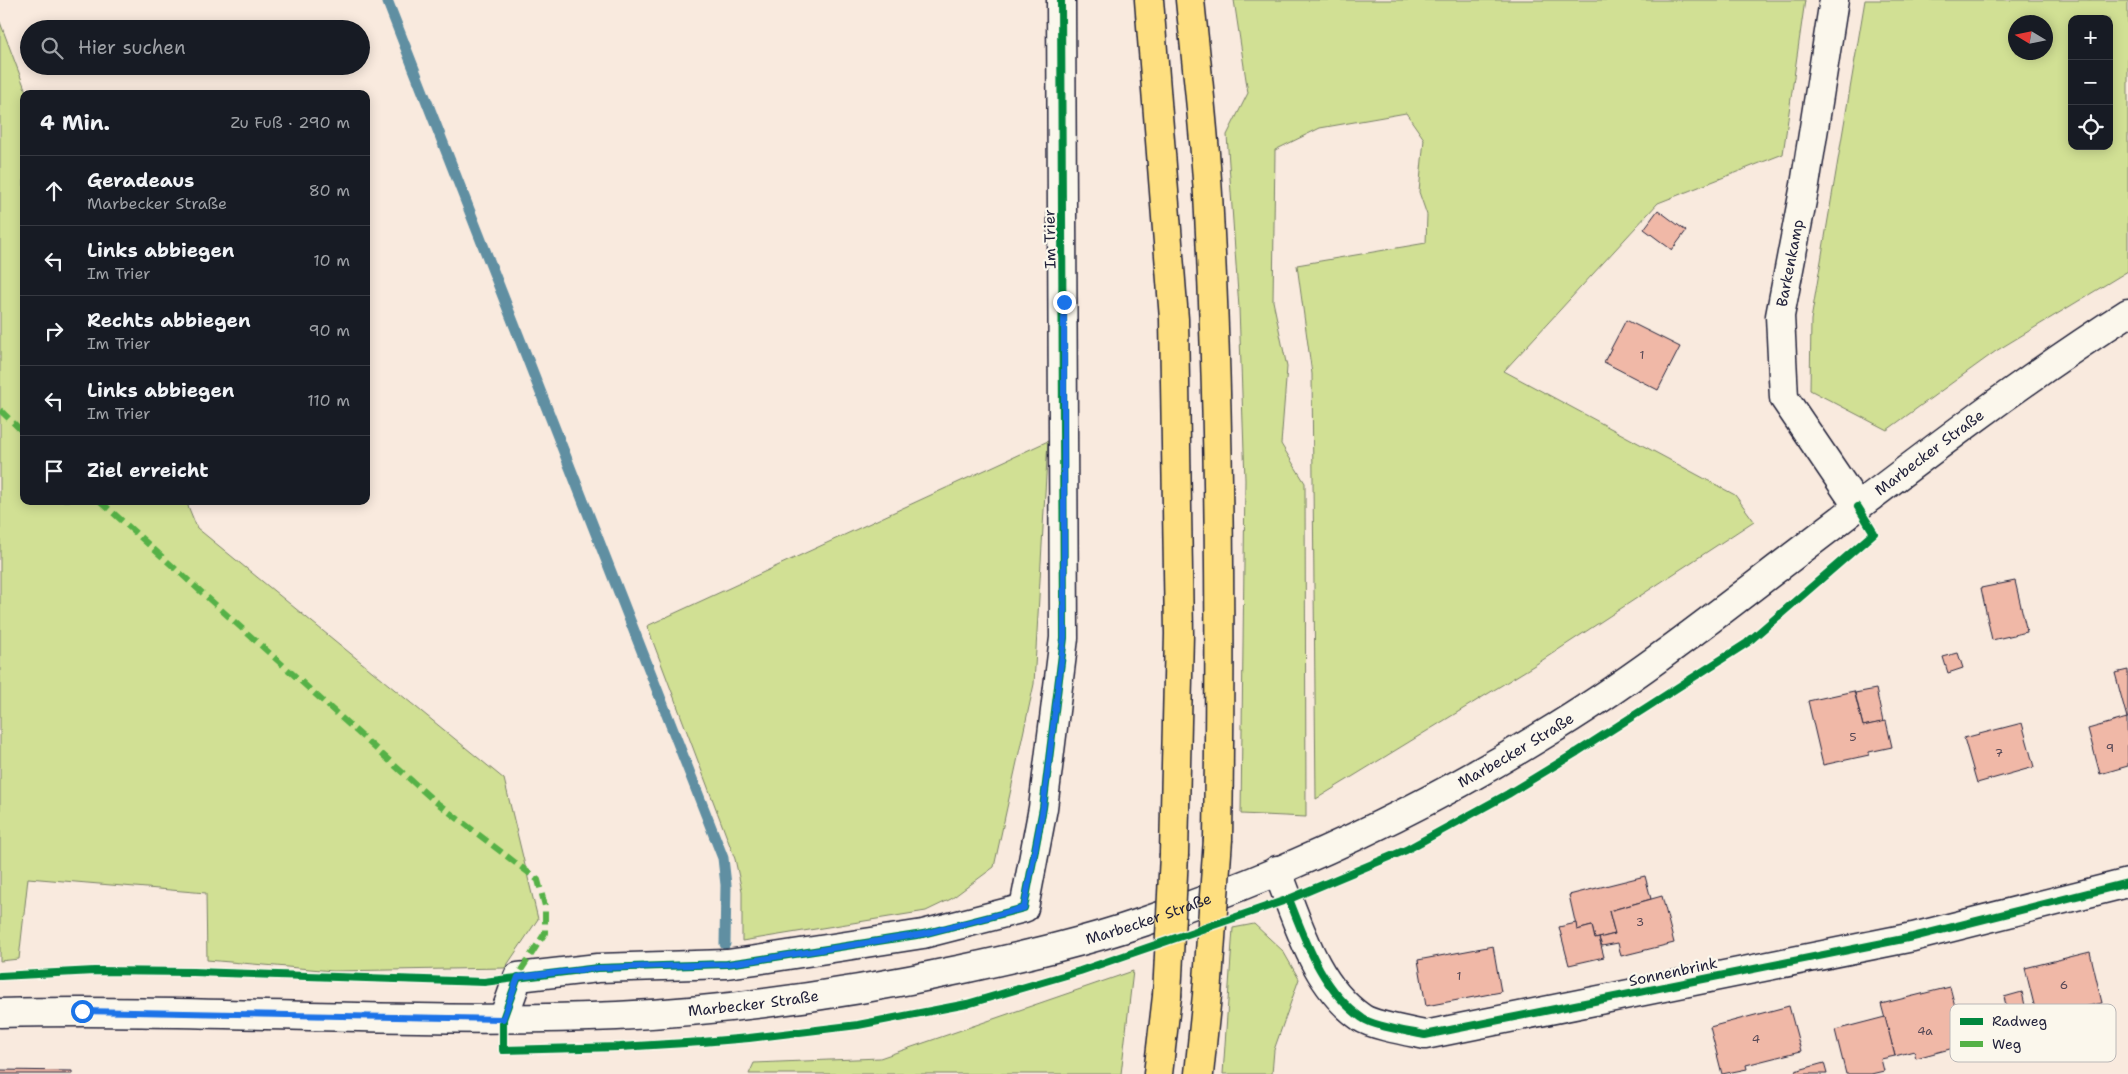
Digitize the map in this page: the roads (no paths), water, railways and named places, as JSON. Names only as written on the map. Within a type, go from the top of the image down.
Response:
[{"type":"highway","points":[[1149,0],[1174,320],[1179,634],[1174,854],[1167,996],[1158,1074]]},
{"type":"highway","points":[[1190,0],[1209,212],[1218,427],[1220,589],[1218,838],[1207,995],[1199,1074]]},
{"type":"street","name":"Im Trier","points":[[503,1019],[518,977],[598,968],[727,964],[923,934],[1024,908],[1043,808],[1064,638],[1061,0]]},
{"type":"street","name":"Barkenkamp","points":[[1834,0],[1805,185],[1780,316],[1784,398],[1858,506]]},
{"type":"street","name":"Marbecker Straße","points":[[0,1013],[82,1011],[503,1019],[676,1012],[742,1007],[875,988],[1014,958],[1140,923],[1278,870],[1386,821],[1448,790],[1580,713],[1662,657],[1858,506],[2029,378],[2128,313]]},
{"type":"street","name":"Sonnenbrink","points":[[1278,870],[1308,949],[1331,989],[1363,1020],[1425,1035],[1913,937],[2128,883]]},
{"type":"waterway","points":[[387,0],[723,858],[726,885],[725,944]]}]
